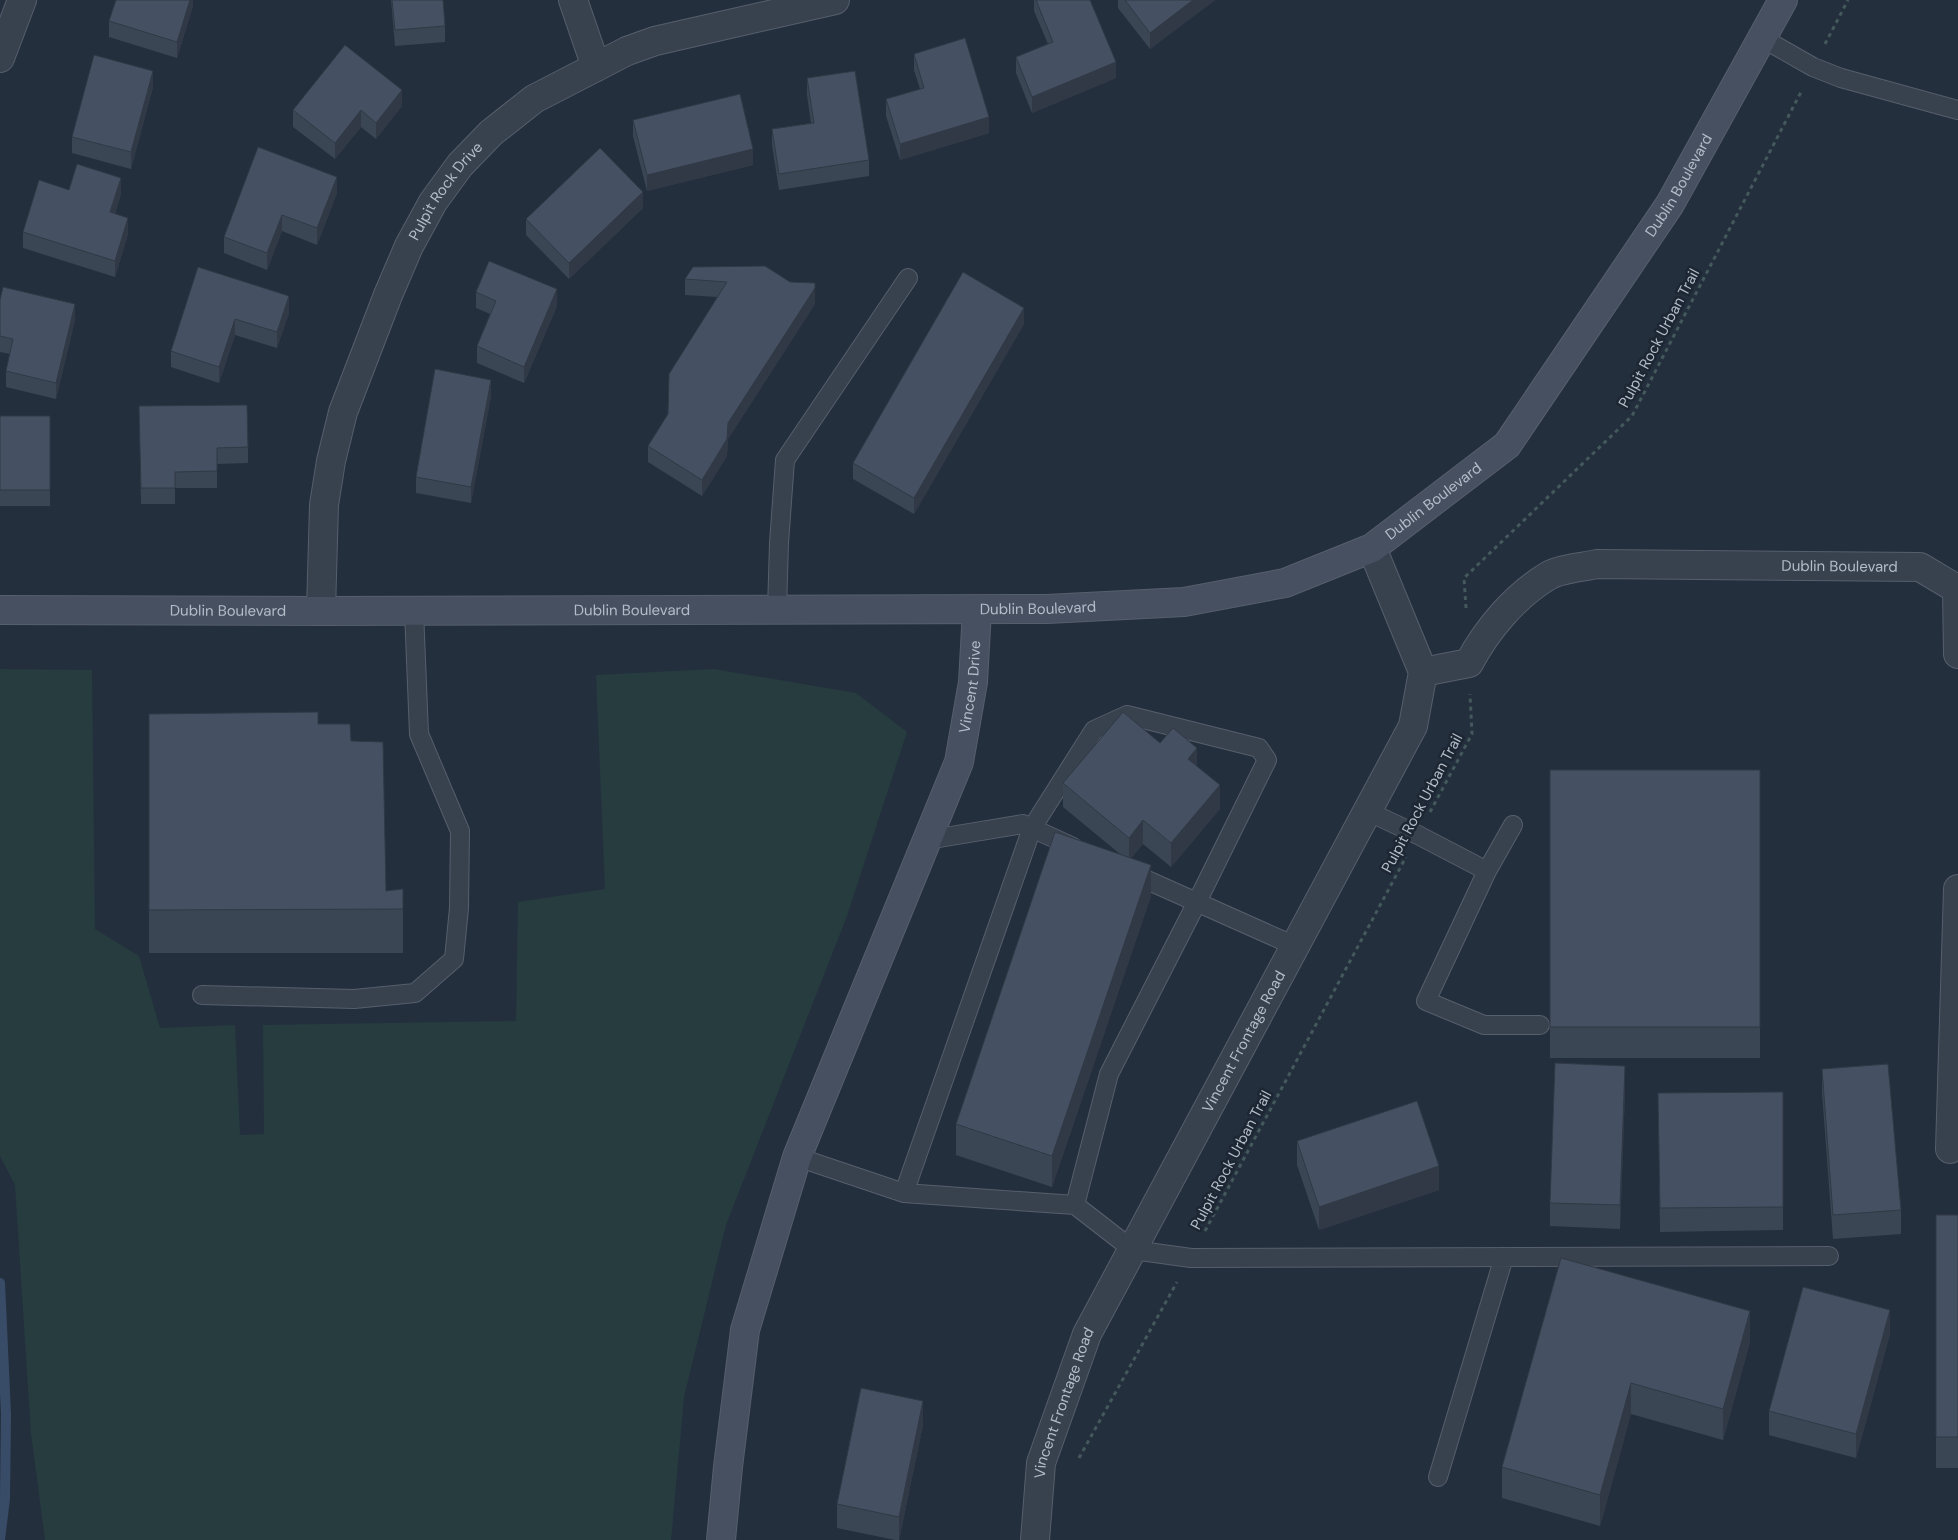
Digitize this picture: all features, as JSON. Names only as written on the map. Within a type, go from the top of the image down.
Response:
[{"type":"main road","name":"Dublin Boulevard","points":[[0,610],[321,612],[1047,609],[1184,602],[1284,583],[1372,548],[1507,445],[1670,204],[1783,0]]},
{"type":"main road","name":"Vincent Drive","points":[[721,1540],[745,1330],[797,1157],[959,762],[973,682],[977,610]]},
{"type":"street","points":[[0,58],[22,0]]},
{"type":"street","points":[[573,0],[596,67]]},
{"type":"street","name":"Pulpit Rock Drive","points":[[321,612],[324,505],[331,461],[343,412],[409,246],[439,195],[460,165],[491,133],[534,99],[627,50],[655,41],[835,0]]},
{"type":"street","points":[[1372,548],[1424,672],[1469,663]]},
{"type":"street","name":"Dublin Boulevard","points":[[1469,663],[1482,639],[1514,603],[1550,575],[1597,564],[1920,567],[1957,587],[1958,654]]},
{"type":"street","name":"Vincent Frontage Road","points":[[1035,1540],[1041,1463],[1088,1334],[1412,726],[1424,672]]},
{"type":"street","points":[[1950,1148],[1958,889]]},
{"type":"lane","points":[[1762,38],[1814,67],[1841,78],[1958,110]]},
{"type":"lane","points":[[777,610],[779,543],[785,460],[908,278]]},
{"type":"lane","points":[[202,995],[354,998],[415,993],[454,959],[459,908],[460,831],[419,734],[414,611]]},
{"type":"lane","points":[[904,1193],[1032,828],[1094,730],[1126,716],[1259,748],[1267,760],[1109,1074],[1075,1205]]},
{"type":"lane","points":[[1367,811],[1487,871]]},
{"type":"lane","points":[[927,840],[1022,824],[1085,852]]},
{"type":"lane","points":[[1513,825],[1487,871],[1426,1001],[1484,1025],[1540,1025]]},
{"type":"lane","points":[[1111,864],[1295,946]]},
{"type":"lane","points":[[797,1157],[904,1193],[1075,1205],[1133,1250],[1191,1258],[1829,1256]]},
{"type":"lane","points":[[1438,1478],[1504,1257]]},
{"type":"path","name":"Pulpit Rock Urban Trail","points":[[1075,1465],[1191,1258],[1472,734],[1464,578],[1632,416],[1848,0]]},
{"type":"green space","points":[[0,669],[92,670],[95,929],[139,956],[160,1028],[235,1025],[240,1135],[264,1134],[263,1025],[516,1021],[518,902],[605,889],[596,675],[714,669],[856,693],[907,732],[847,916],[726,1225],[684,1397],[671,1540],[45,1540],[31,1434],[15,1185],[0,1156]]},
{"type":"building","points":[[116,0],[190,0],[177,42],[109,21]]},
{"type":"building","points":[[392,0],[443,0],[445,26],[395,30]]},
{"type":"building","points":[[1036,0],[1090,0],[1116,62],[1032,97],[1016,57],[1053,42]]},
{"type":"building","points":[[1125,0],[1193,0],[1150,33]]},
{"type":"building","points":[[965,38],[989,117],[900,144],[886,99],[924,88],[914,54]]},
{"type":"building","points":[[345,45],[402,90],[376,123],[361,110],[335,143],[293,110]]},
{"type":"building","points":[[94,55],[153,71],[131,152],[72,137]]},
{"type":"building","points":[[855,71],[869,160],[779,174],[772,129],[814,123],[807,78]]},
{"type":"building","points":[[740,94],[753,149],[647,175],[633,120]]},
{"type":"building","points":[[258,147],[337,177],[317,228],[282,215],[267,253],[224,237]]},
{"type":"building","points":[[600,148],[643,192],[569,263],[526,219]]},
{"type":"building","points":[[77,164],[121,178],[110,212],[128,218],[115,261],[23,232],[39,180],[69,190]]},
{"type":"building","points":[[489,261],[557,289],[524,367],[477,346],[496,301],[476,292]]},
{"type":"building","points":[[765,266],[790,282],[815,283],[815,288],[728,423],[727,439],[702,480],[648,446],[668,414],[669,374],[727,282],[685,279],[693,267]]},
{"type":"building","points":[[198,267],[289,296],[277,332],[235,319],[219,367],[171,351]]},
{"type":"building","points":[[963,272],[1024,308],[914,498],[853,463]]},
{"type":"building","points":[[3,287],[75,304],[56,383],[6,371],[13,339],[0,336],[0,300]]},
{"type":"building","points":[[435,369],[491,380],[471,487],[416,477]]},
{"type":"building","points":[[247,405],[248,447],[217,448],[217,471],[175,472],[175,488],[141,488],[139,406]]},
{"type":"building","points":[[0,416],[50,416],[50,490],[0,490]]},
{"type":"building","points":[[318,712],[318,724],[350,724],[351,741],[383,742],[386,891],[403,889],[403,909],[149,910],[149,714]]},
{"type":"building","points":[[1123,712],[1160,743],[1173,728],[1197,748],[1188,759],[1220,785],[1171,843],[1143,820],[1129,838],[1063,783]]},
{"type":"building","points":[[1550,770],[1760,770],[1760,1027],[1550,1027]]},
{"type":"building","points":[[1055,832],[1151,865],[1052,1156],[956,1124]]},
{"type":"building","points":[[1555,1063],[1625,1066],[1620,1205],[1550,1203]]},
{"type":"building","points":[[1888,1064],[1901,1210],[1833,1215],[1822,1069]]},
{"type":"building","points":[[1783,1092],[1783,1207],[1660,1208],[1658,1093]]},
{"type":"building","points":[[1417,1101],[1439,1166],[1319,1207],[1297,1141]]},
{"type":"building","points":[[1936,1215],[1958,1215],[1958,1437],[1936,1437]]},
{"type":"building","points":[[1561,1258],[1750,1311],[1723,1409],[1631,1383],[1600,1495],[1502,1467]]},
{"type":"building","points":[[1803,1287],[1890,1310],[1856,1434],[1769,1411]]},
{"type":"building","points":[[861,1388],[923,1401],[899,1517],[837,1504]]},
{"type":"waterway","points":[[0,1283],[6,1414],[5,1499],[0,1539]]}]
